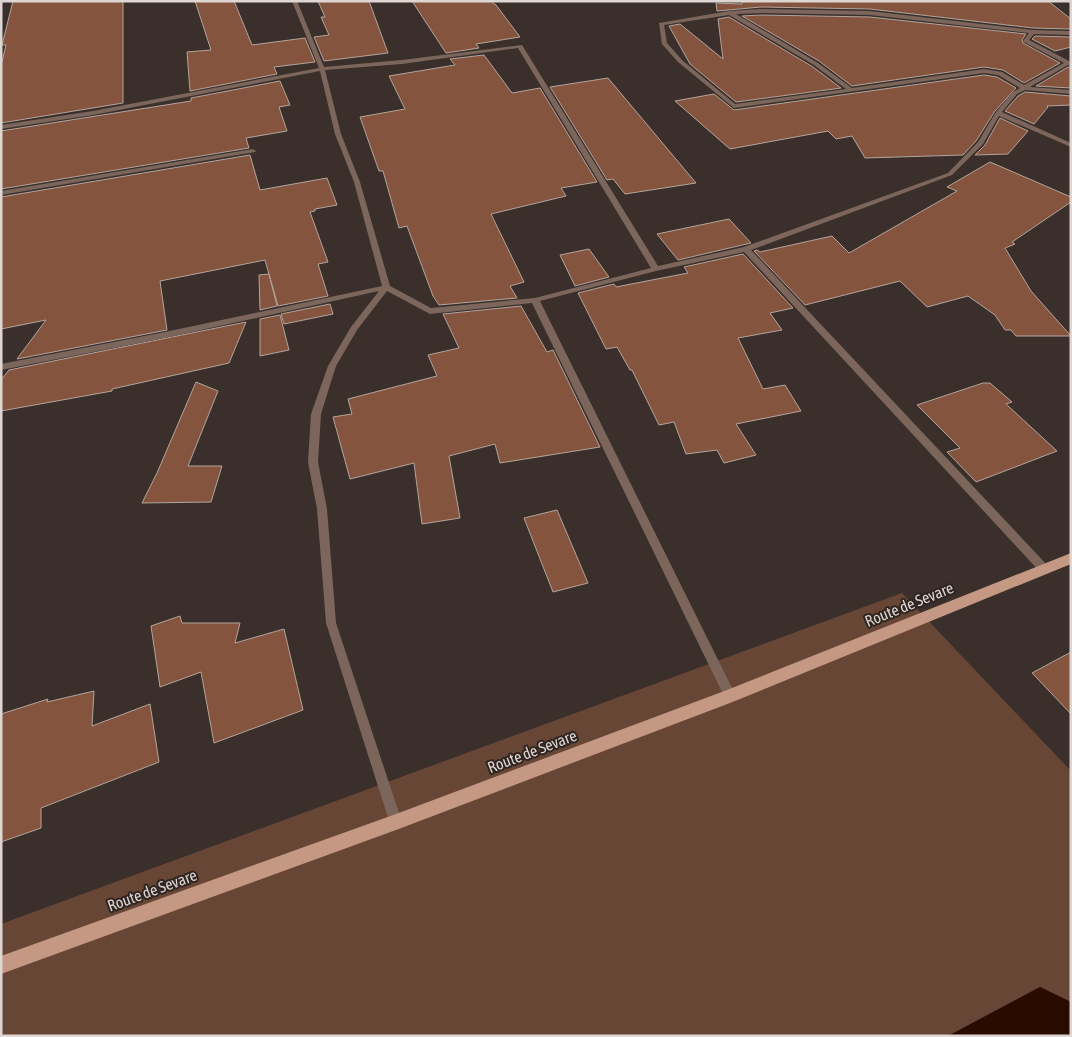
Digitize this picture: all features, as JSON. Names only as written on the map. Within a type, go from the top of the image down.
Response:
[{"type":"main road","name":"Route de Sevare","points":[[1,965],[396,822],[730,696],[1071,558]]},
{"type":"street","points":[[294,1],[322,69],[338,134],[357,182],[386,287]]},
{"type":"street","points":[[799,3],[804,12]]},
{"type":"street","points":[[729,13],[816,64],[850,90]]},
{"type":"street","points":[[1071,32],[1033,32],[870,13],[729,13],[661,24],[664,43],[680,61],[734,106],[984,71],[1000,73],[1024,88],[1071,92]]},
{"type":"street","points":[[1033,32],[1026,42],[1069,63]]},
{"type":"street","points":[[1,127],[93,113],[322,69],[402,62],[520,46],[656,269]]},
{"type":"street","points":[[1,367],[165,336],[386,287],[430,311],[535,300],[656,269],[746,249],[950,174],[981,143],[998,113],[1015,94],[1069,63]]},
{"type":"street","points":[[998,113],[1071,145]]},
{"type":"street","points":[[1,193],[253,151]]},
{"type":"street","points":[[746,249],[1045,570]]},
{"type":"street","points":[[386,287],[354,329],[332,366],[316,414],[313,462],[322,509],[331,623],[396,822]]},
{"type":"street","points":[[535,300],[730,696]]},
{"type":"shaded area","points":[[902,593],[1071,771],[1071,1002],[1040,987],[948,1036],[1,1036],[1,924]]},
{"type":"shaded area","points":[[1040,987],[1071,1002],[1071,1036],[948,1036]]},
{"type":"building","points":[[13,1],[123,1],[123,103],[1,123],[1,66],[6,45],[2,45]]},
{"type":"building","points":[[195,1],[234,1],[252,45],[305,38],[315,62],[274,67],[277,74],[190,91],[187,52],[211,50]]},
{"type":"building","points":[[318,1],[369,1],[388,53],[324,61],[314,37],[329,35],[321,17],[325,17]]},
{"type":"building","points":[[412,1],[490,1],[496,5],[520,37],[476,44],[479,48],[446,53]]},
{"type":"building","points":[[742,1],[1048,1],[1071,19],[1071,29],[1033,28],[870,9],[761,7],[717,11],[716,3],[742,4]]},
{"type":"building","points":[[742,16],[870,17],[1026,34],[1022,40],[1023,43],[1060,63],[1024,83],[1003,70],[984,67],[852,86],[819,61]]},
{"type":"building","points":[[729,17],[813,67],[841,88],[736,102],[690,64],[669,26],[680,24],[723,59],[718,19]]},
{"type":"building","points":[[1035,36],[1071,37],[1071,47],[1055,51],[1032,39]]},
{"type":"building","points":[[484,55],[512,93],[540,88],[597,182],[561,188],[566,196],[491,214],[524,282],[510,286],[517,298],[439,305],[433,296],[407,226],[399,228],[383,171],[379,171],[360,117],[405,109],[389,76],[455,65],[450,59]]},
{"type":"building","points":[[1068,67],[1071,68],[1071,88],[1036,86]]},
{"type":"building","points":[[984,75],[997,77],[1016,88],[995,111],[976,141],[963,155],[865,158],[852,136],[836,139],[828,131],[730,149],[675,101],[714,94],[734,110]]},
{"type":"building","points":[[608,78],[696,183],[625,194],[613,179],[607,180],[550,87]]},
{"type":"building","points":[[280,81],[290,105],[279,107],[287,131],[246,138],[249,148],[1,189],[1,131],[191,101],[191,98]]},
{"type":"building","points":[[1025,92],[1071,96],[1071,105],[1047,106],[1034,124],[1005,111],[1018,96]]},
{"type":"building","points":[[1000,118],[1028,131],[1008,154],[975,155],[985,145]]},
{"type":"building","points":[[250,155],[260,190],[327,178],[337,205],[315,209],[315,211],[310,212],[328,262],[318,264],[328,296],[278,306],[265,260],[160,281],[167,330],[17,359],[46,320],[1,329],[1,197]]},
{"type":"building","points":[[990,162],[1071,197],[1071,202],[1012,242],[1015,244],[1005,248],[1031,291],[1071,336],[1016,336],[1011,330],[1005,330],[995,315],[968,296],[927,307],[900,281],[805,305],[754,251],[760,252],[832,236],[849,253],[957,191],[947,187]]},
{"type":"building","points":[[729,219],[751,243],[678,260],[657,234]]},
{"type":"building","points":[[589,249],[609,277],[575,286],[560,255]]},
{"type":"building","points":[[743,254],[793,308],[770,313],[782,330],[738,338],[763,389],[785,385],[801,411],[736,424],[756,455],[724,463],[717,450],[686,454],[674,422],[659,425],[632,370],[630,370],[617,347],[606,349],[578,293],[614,284],[616,287],[688,273],[684,267]]},
{"type":"building","points":[[269,274],[277,306],[260,310],[259,275]]},
{"type":"building","points":[[330,304],[333,314],[284,324],[281,314]]},
{"type":"building","points":[[521,306],[547,352],[553,350],[600,447],[500,463],[495,444],[449,456],[460,518],[422,524],[414,463],[350,479],[333,417],[352,414],[348,399],[437,376],[428,355],[459,348],[443,314]]},
{"type":"building","points":[[280,315],[289,350],[260,356],[260,319]]},
{"type":"building","points":[[246,322],[229,363],[112,389],[112,391],[1,411],[1,380],[9,370]]},
{"type":"building","points":[[196,382],[218,391],[188,466],[222,466],[211,502],[142,503],[157,473]]},
{"type":"building","points":[[983,383],[990,383],[1012,402],[1006,404],[1057,451],[976,482],[947,452],[960,448],[917,405]]},
{"type":"building","points":[[557,510],[588,583],[553,592],[524,518]]},
{"type":"building","points":[[180,616],[182,623],[240,623],[235,643],[284,629],[303,710],[214,743],[201,672],[160,687],[151,626]]},
{"type":"building","points":[[1071,652],[1071,714],[1032,673]]},
{"type":"building","points":[[94,691],[92,726],[150,704],[159,762],[41,808],[41,828],[1,842],[1,714],[48,699],[47,702]]}]
